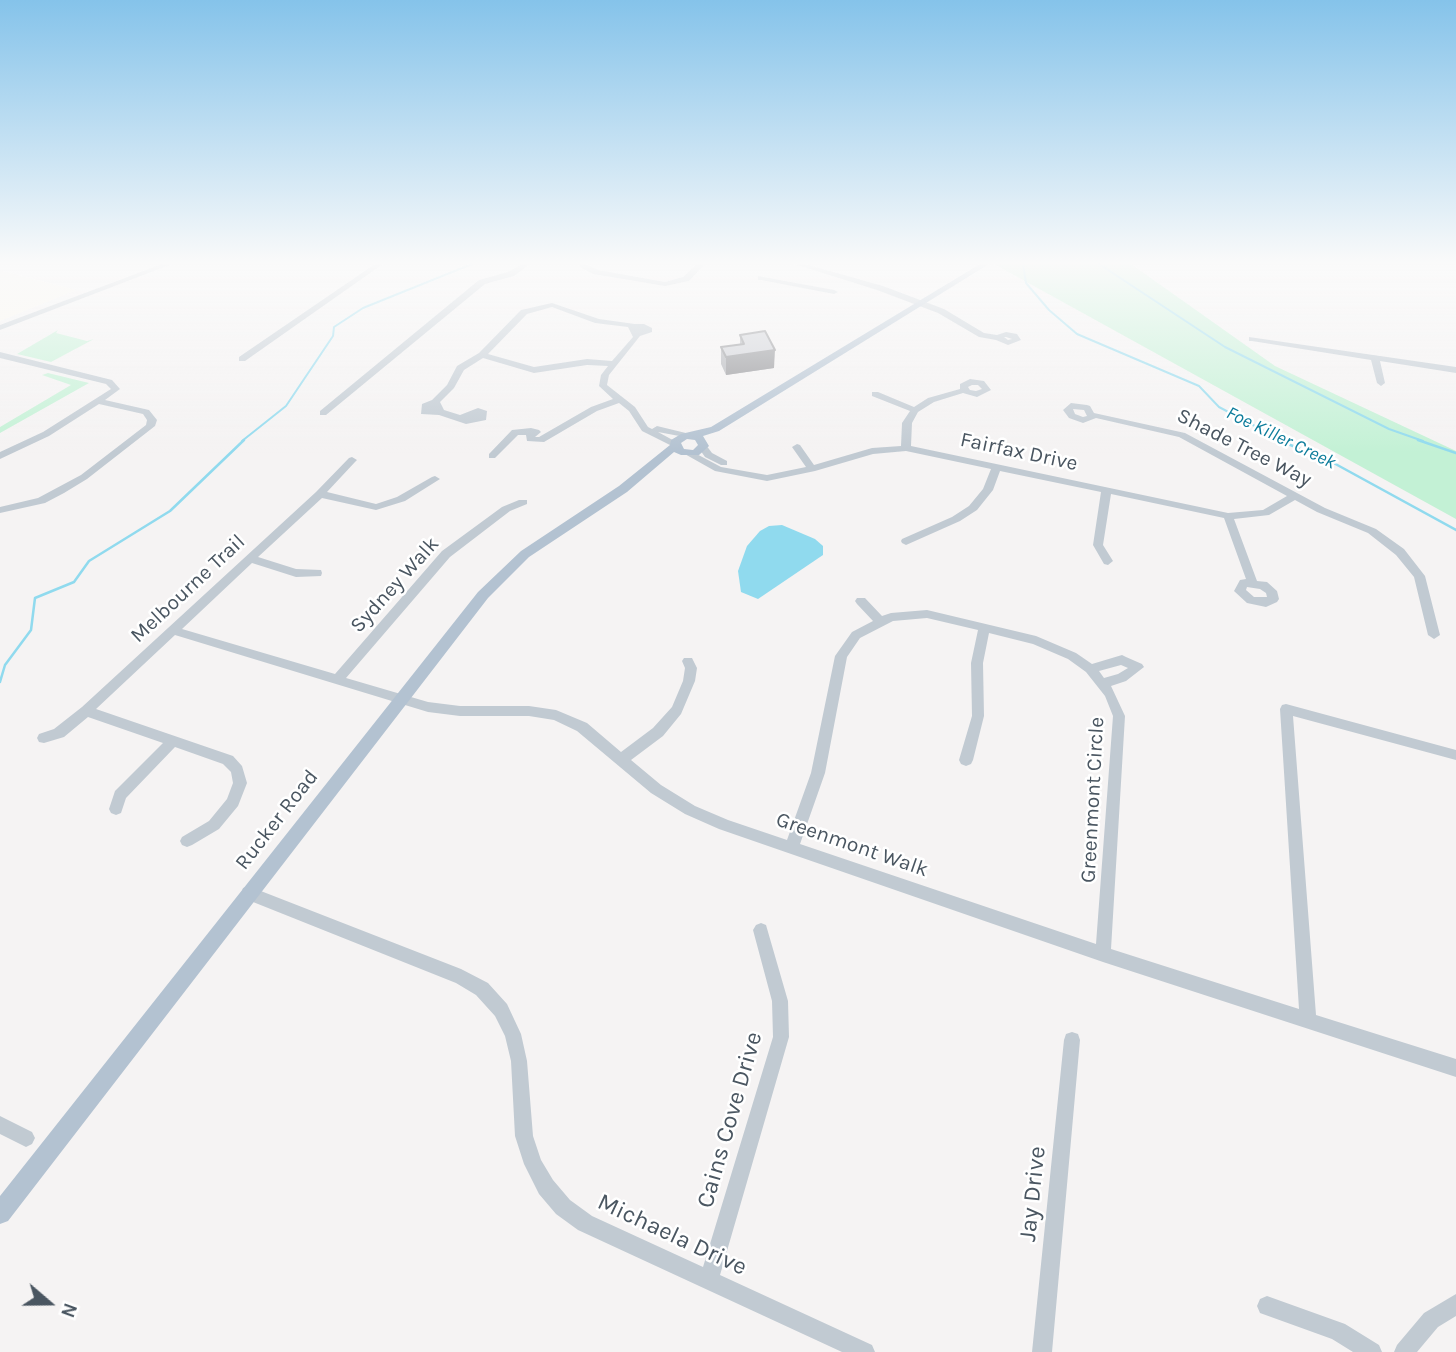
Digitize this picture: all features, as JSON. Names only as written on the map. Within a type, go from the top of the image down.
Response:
[{"type":"main road","points":[[681,449],[689,436],[709,432],[884,327]]},
{"type":"main road","points":[[681,449],[704,446],[751,408]]},
{"type":"main road","points":[[689,436],[701,439],[704,446]]},
{"type":"main road","name":"Rucker Road","points":[[0,1213],[483,595],[540,542],[681,449]]},
{"type":"street","points":[[242,359],[288,327]]},
{"type":"street","points":[[323,413],[427,327]]},
{"type":"street","points":[[460,418],[440,412],[428,414],[423,410],[451,386],[460,368],[482,355],[510,327]]},
{"type":"street","points":[[492,456],[515,432],[547,434],[594,408],[618,400],[603,386],[605,375],[636,331],[631,327]]},
{"type":"street","points":[[967,327],[982,335],[999,338]]},
{"type":"street","points":[[1252,339],[1456,370]]},
{"type":"street","points":[[0,355],[114,384],[116,389],[46,434],[0,456]]},
{"type":"street","points":[[482,355],[541,370],[578,363],[613,365]]},
{"type":"street","points":[[1375,357],[1381,383]]},
{"type":"street","points":[[552,367],[550,363],[559,358],[571,358],[578,363]]},
{"type":"street","points":[[541,370],[539,376],[549,377],[557,375],[563,367]]},
{"type":"street","points":[[906,448],[907,423],[915,410],[931,400],[965,390]]},
{"type":"street","points":[[875,394],[915,410]]},
{"type":"street","name":"Fairfax Drive","points":[[618,400],[632,410],[649,432],[718,469],[767,478],[812,469],[872,451],[906,448],[1228,516],[1265,513],[1296,495]]},
{"type":"street","points":[[0,510],[41,501],[84,477],[145,433],[152,420],[146,412],[98,401]]},
{"type":"street","name":"Shade Tree Way","points":[[1093,415],[1182,435],[1296,495],[1372,531],[1400,552],[1419,576],[1434,635]]},
{"type":"street","points":[[640,423],[689,436]]},
{"type":"street","name":"Fairfax Drive","points":[[704,446],[732,471]]},
{"type":"street","points":[[797,447],[812,469]]},
{"type":"street","name":"Melbourne Trail","points":[[44,738],[59,733],[86,711],[320,494],[352,460]]},
{"type":"street","points":[[906,541],[956,519],[973,508],[988,490],[997,467]]},
{"type":"street","points":[[320,494],[376,507],[401,499],[435,478]]},
{"type":"street","points":[[1106,491],[1098,545],[1108,561]]},
{"type":"street","name":"Sydney Walk","points":[[338,679],[446,554],[506,509],[523,502]]},
{"type":"street","points":[[1228,516],[1252,582]]},
{"type":"street","points":[[249,558],[296,573],[317,573]]},
{"type":"street","points":[[860,601],[880,621]]},
{"type":"street","name":"Greenmont Circle","points":[[790,848],[818,773],[841,656],[856,635],[880,621],[902,615],[927,614],[1051,646],[1090,669],[1103,683],[1115,704],[1120,727],[1103,954]]},
{"type":"street","points":[[966,760],[978,716],[977,663],[984,627]]},
{"type":"street","name":"Greenmont Walk","points":[[172,631],[400,699],[460,711],[529,711],[556,715],[582,727],[656,789],[690,810],[790,848],[1103,954],[1456,1068]]},
{"type":"street","points":[[1090,669],[1122,660],[1138,667],[1122,678],[1103,683]]},
{"type":"street","points":[[621,760],[658,732],[677,710],[689,681],[691,668],[688,661]]},
{"type":"street","points":[[1308,1021],[1286,709],[1456,755]]},
{"type":"street","points":[[86,711],[228,760],[237,770],[240,783],[233,802],[214,825],[187,841]]},
{"type":"street","points":[[116,809],[120,794],[173,741]]},
{"type":"street","name":"Michaela Drive","points":[[248,893],[461,977],[482,989],[501,1010],[513,1034],[519,1060],[524,1136],[533,1164],[546,1187],[564,1208],[585,1223],[865,1352]]},
{"type":"street","name":"Cains Cove Drive","points":[[709,1280],[781,1037],[780,1000],[761,930]]},
{"type":"street","name":"Jay Drive","points":[[1042,1352],[1072,1040]]},
{"type":"street","points":[[0,1125],[26,1138]]},
{"type":"street","points":[[1404,1352],[1432,1320],[1456,1304]]},
{"type":"street","points":[[1267,1306],[1338,1331],[1372,1352]]},
{"type":"green space","points":[[1108,327],[1220,327],[1275,366],[1456,451],[1456,519]]},
{"type":"green space","points":[[58,330],[56,333],[87,341],[94,339],[51,362],[17,354]]},
{"type":"green space","points":[[48,373],[89,383],[0,433],[0,427],[71,385],[42,375]]},
{"type":"water","points":[[782,525],[815,539],[823,546],[823,555],[758,599],[741,592],[738,571],[747,546],[760,531],[769,526]]},
{"type":"building","points":[[765,331],[775,350],[726,357],[721,347],[744,344],[740,335]]},
{"type":"waterway","points":[[242,441],[286,406],[333,336],[334,327]]},
{"type":"waterway","name":"Foe Killer Creek","points":[[1069,327],[1077,334],[1199,386],[1219,407],[1283,441]]},
{"type":"waterway","points":[[1195,327],[1225,347],[1389,429],[1423,441]]},
{"type":"waterway","points":[[0,682],[5,665],[31,630],[35,598],[74,582],[89,561],[170,511],[244,440]]},
{"type":"waterway","name":"Foe Killer Creek","points":[[1278,440],[1330,461],[1456,530]]},
{"type":"waterway","points":[[1418,440],[1456,453]]}]
